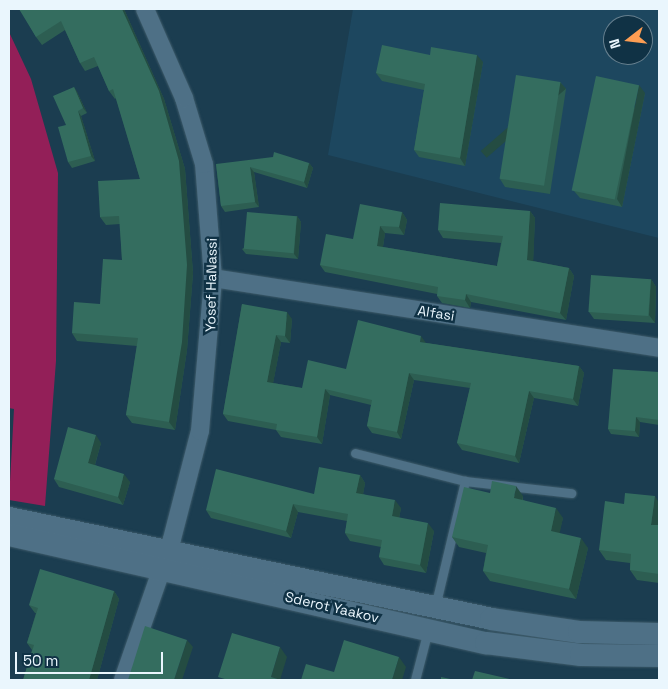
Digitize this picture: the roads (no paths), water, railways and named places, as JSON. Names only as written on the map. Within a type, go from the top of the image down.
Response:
[{"type":"street","name":"Yosef HaNassi","points":[[123,680],[165,560],[200,432],[214,278],[204,164],[184,98],[145,9]]},
{"type":"street","name":"Alfasi","points":[[214,278],[659,348]]},
{"type":"street","name":"Sderot Yaakov","points":[[9,518],[486,643],[581,655],[659,656]]},
{"type":"street","name":"Sderot Yaakov","points":[[9,535],[165,560],[579,632],[659,634]]},
{"type":"lane","points":[[355,453],[465,482],[571,493]]},
{"type":"lane","points":[[435,607],[465,482]]},
{"type":"lane","points":[[415,680],[428,629]]}]
